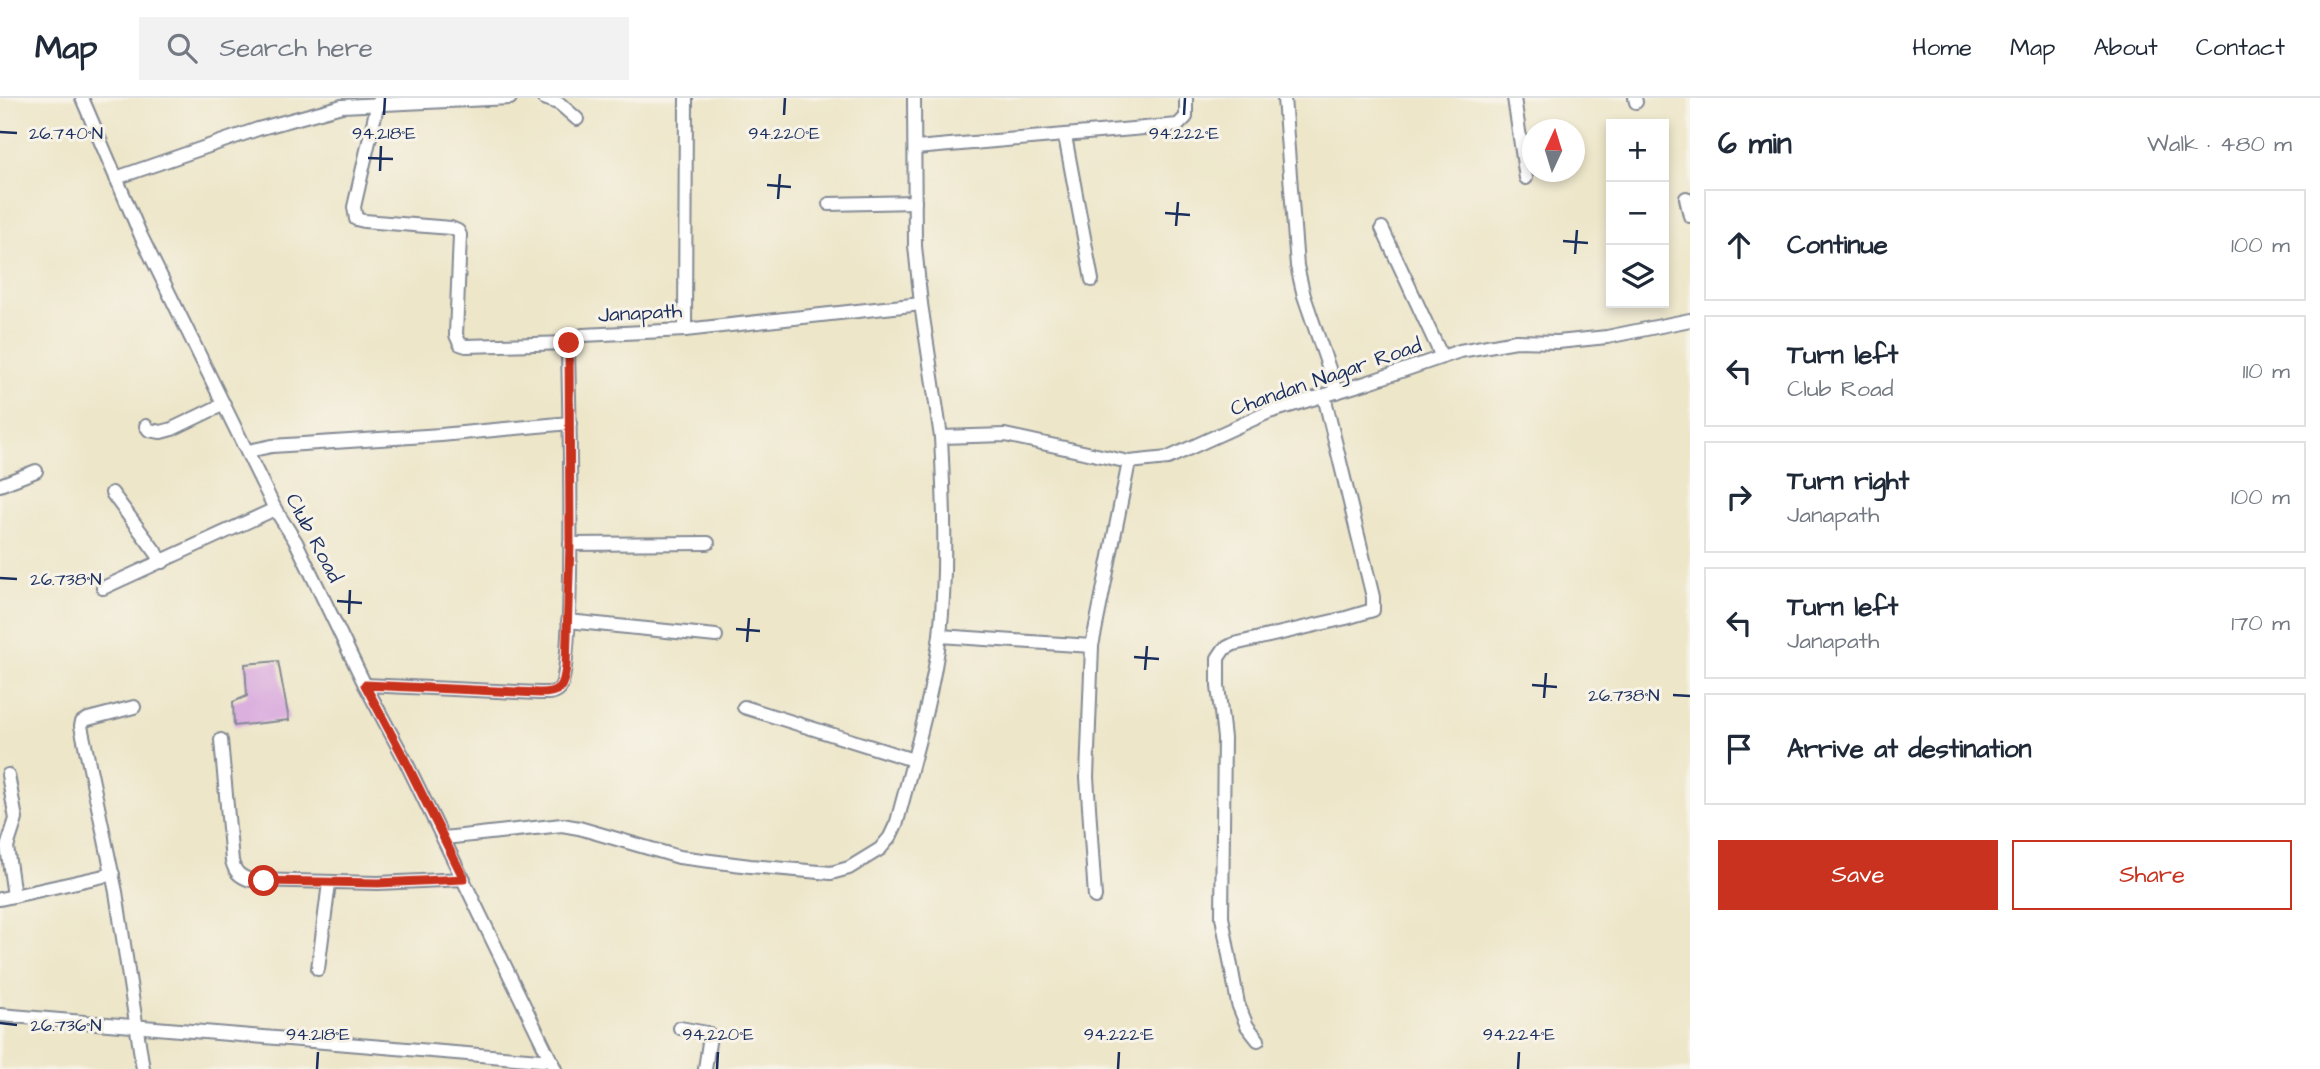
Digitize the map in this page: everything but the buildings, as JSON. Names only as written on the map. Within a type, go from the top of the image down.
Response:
[{"type":"street","name":"Club Road","points":[[82,98],[164,284],[275,509],[296,542],[365,685],[444,838],[554,1065]]},
{"type":"street","points":[[116,178],[343,102],[510,98]]},
{"type":"street","points":[[544,98],[560,104],[577,119]]},
{"type":"street","points":[[685,330],[686,98]]},
{"type":"street","points":[[444,838],[562,825],[679,857],[831,873],[864,860],[880,849],[890,837],[897,822],[913,760],[940,636],[943,549],[941,437],[915,246],[914,98]]},
{"type":"street","points":[[916,148],[1178,125],[1186,117],[1186,98]]},
{"type":"street","points":[[1284,98],[1297,266],[1304,296],[1337,392]]},
{"type":"street","points":[[1514,98],[1522,151]]},
{"type":"street","name":"Janapath","points":[[377,103],[354,207],[356,219],[364,222],[451,228],[458,231],[456,335],[460,344],[569,343],[583,335],[685,330],[921,304]]},
{"type":"street","points":[[1065,136],[1092,280]]},
{"type":"street","points":[[1686,198],[1690,216]]},
{"type":"street","points":[[829,204],[915,202]]},
{"type":"street","points":[[1382,228],[1442,357]]},
{"type":"street","name":"Chandan Nagar Road","points":[[941,437],[1005,435],[1129,462],[1168,458],[1206,443],[1251,419],[1442,357],[1500,343],[1587,339],[1690,320]]},
{"type":"street","points":[[365,685],[553,693],[559,689],[565,678],[568,621],[569,343]]},
{"type":"street","points":[[1258,1040],[1247,1026],[1238,1004],[1222,917],[1224,738],[1218,658],[1224,649],[1234,644],[1373,610],[1373,597],[1324,396]]},
{"type":"street","points":[[146,426],[149,430],[166,431],[224,404]]},
{"type":"street","points":[[248,451],[272,446],[569,423]]},
{"type":"street","points":[[1095,897],[1087,777],[1092,646],[1129,462]]},
{"type":"street","points":[[0,485],[36,471]]},
{"type":"street","points":[[112,493],[163,562]]},
{"type":"street","points":[[103,587],[275,509]]},
{"type":"street","points":[[570,544],[708,543]]},
{"type":"street","points":[[568,621],[716,636]]},
{"type":"street","points":[[940,636],[1092,646]]},
{"type":"street","points":[[134,707],[88,719],[82,722],[81,726],[113,874],[143,1069]]},
{"type":"street","points":[[744,707],[913,760]]},
{"type":"street","points":[[221,740],[232,861],[234,870],[240,876],[250,880],[329,883],[464,879]]},
{"type":"street","points":[[8,775],[16,819],[7,847],[14,896]]},
{"type":"street","points":[[0,899],[113,874]]},
{"type":"street","points":[[318,969],[329,883]]},
{"type":"street","points":[[0,1015],[554,1065]]},
{"type":"street","points":[[680,1028],[707,1033],[709,1036],[705,1069]]},
{"type":"route","points":[[264,881],[378,883],[464,879],[365,685],[539,693],[553,693],[559,689],[565,678],[566,666],[570,544],[569,343]]}]
